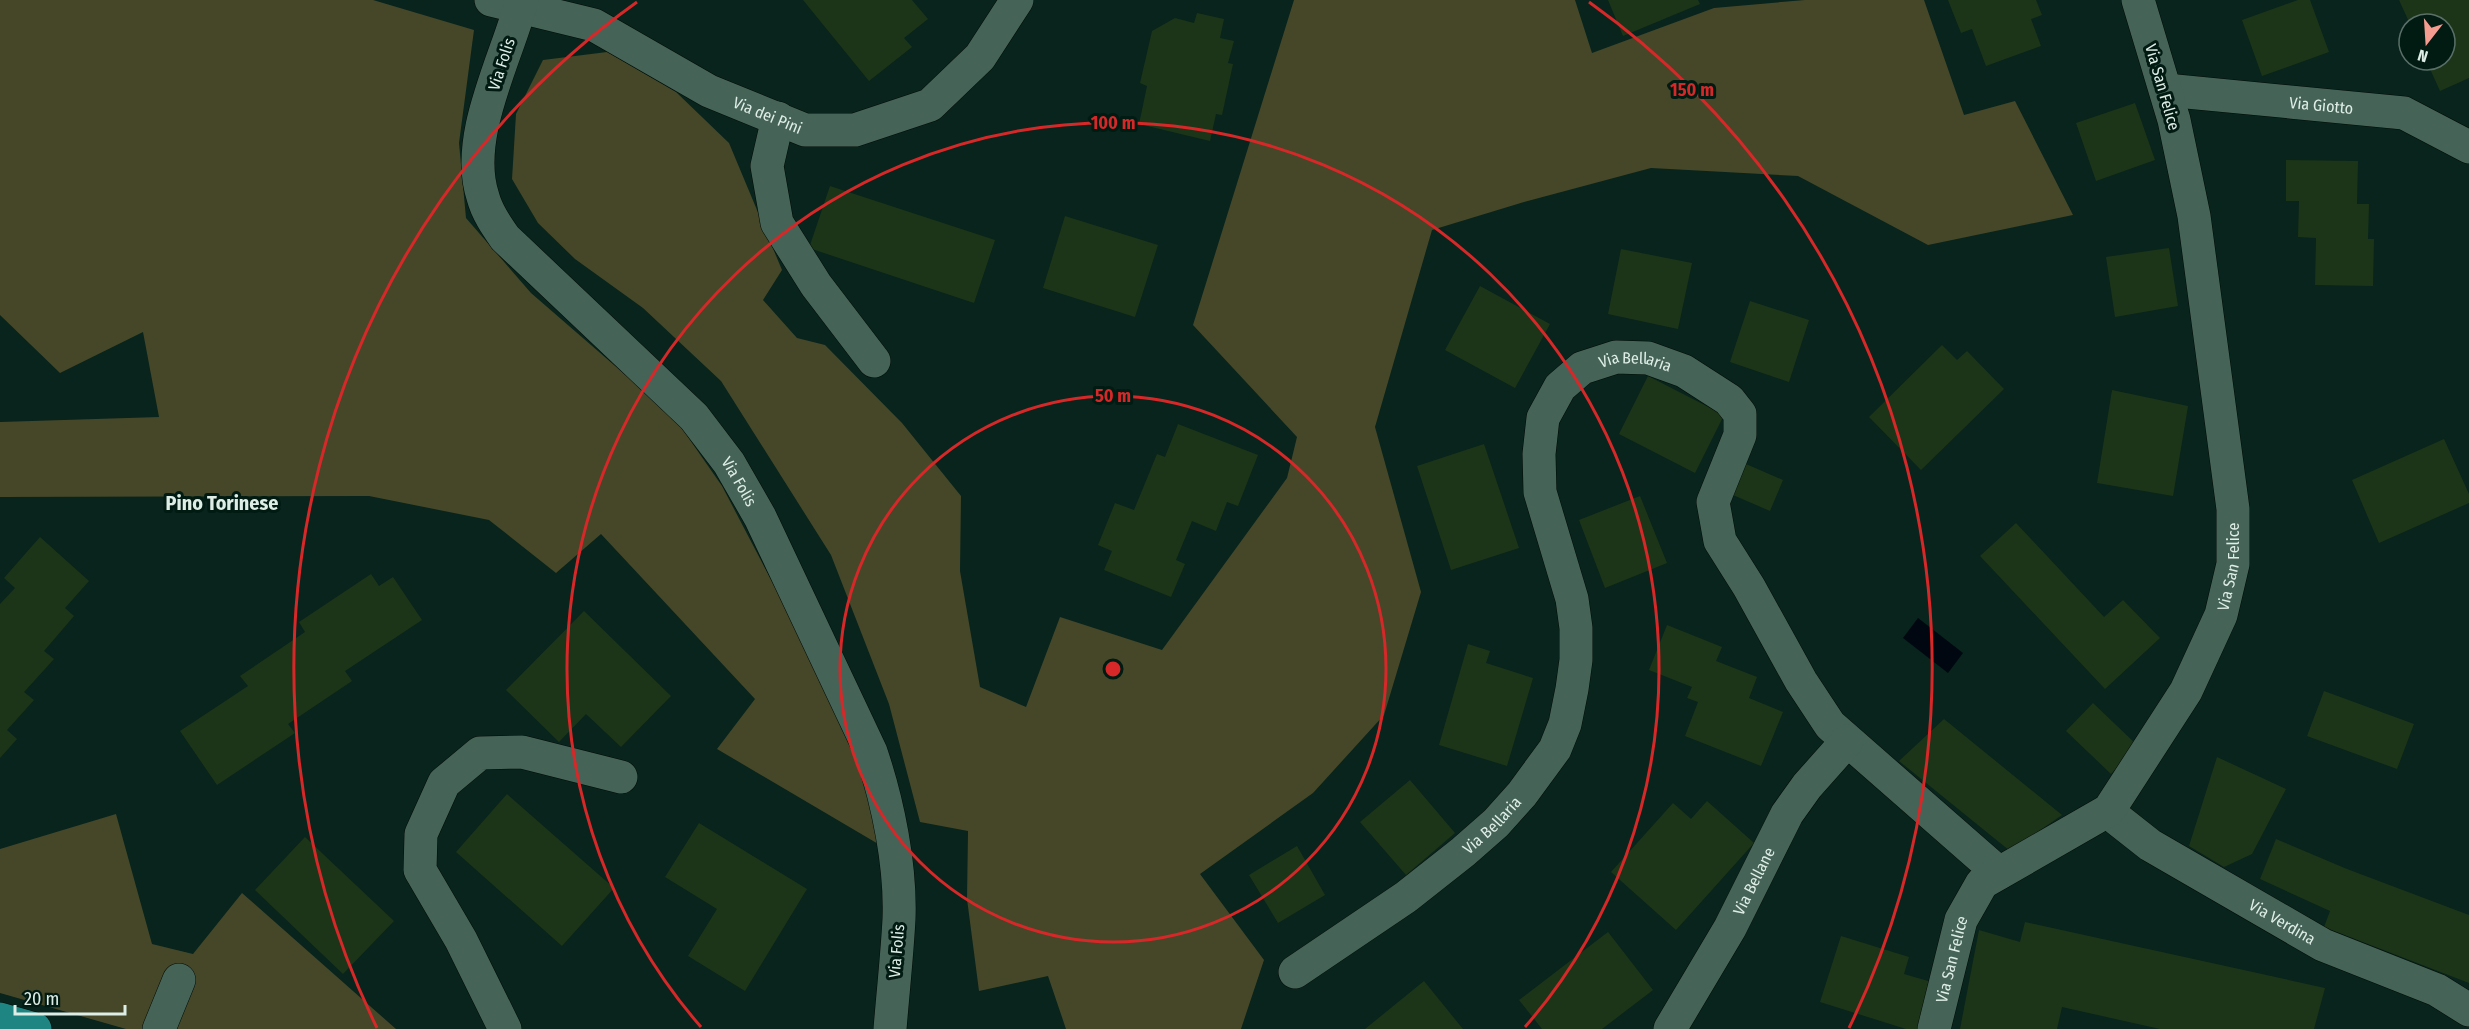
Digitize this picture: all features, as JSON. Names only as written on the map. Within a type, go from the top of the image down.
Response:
[{"type":"main road","points":[[0,1019],[35,1029]]},
{"type":"street","name":"Via dei Pini","points":[[511,2],[594,25],[709,91],[805,130],[855,130],[930,105],[980,57],[1017,0]]},
{"type":"street","name":"Via San Felice","points":[[1934,1029],[1961,920],[1982,884],[2109,810],[2186,691],[2221,615],[2233,564],[2234,509],[2194,216],[2166,90],[2138,0]]},
{"type":"street","name":"Via Folis","points":[[511,2],[481,139],[478,160],[482,197],[489,215],[505,238],[694,417],[729,463],[760,517],[871,752],[881,782],[894,849],[899,916],[890,1029]]},
{"type":"street","name":"Via Giotto","points":[[2166,90],[2403,114],[2469,147]]},
{"type":"street","points":[[778,118],[767,166],[777,223],[816,285],[874,361]]},
{"type":"street","name":"Via Bellaria","points":[[1295,972],[1406,897],[1463,852],[1496,823],[1522,794],[1555,749],[1565,724],[1572,688],[1576,628],[1572,600],[1540,492],[1539,454],[1543,418],[1560,387],[1582,368],[1616,357],[1648,358],[1684,370],[1707,383],[1729,400],[1740,414],[1740,435],[1713,502],[1720,541],[1749,587],[1800,681],[1830,725],[1999,873]]},
{"type":"street","name":"Via Bellane","points":[[1670,1029],[1730,928],[1787,814],[1807,786],[1847,741]]},
{"type":"street","points":[[506,1029],[461,940],[420,870],[421,834],[444,783],[480,753],[522,752],[621,777]]},
{"type":"street","name":"Via Verdina","points":[[2109,810],[2150,845],[2296,930],[2323,945],[2437,990],[2469,1010]]},
{"type":"street","points":[[159,1029],[178,980]]},
{"type":"green space","points":[[0,0],[373,0],[474,30],[459,143],[466,218],[531,293],[674,417],[722,486],[800,635],[862,764],[885,848],[717,749],[755,699],[601,534],[556,573],[489,520],[369,496],[0,497],[0,422],[159,417],[143,332],[60,373],[0,315]]},
{"type":"green space","points":[[1294,0],[1575,0],[1592,53],[1714,8],[1805,0],[1924,0],[1964,115],[2015,101],[2073,215],[1928,245],[1798,176],[1651,168],[1524,202],[1432,230],[1375,427],[1421,592],[1384,715],[1313,793],[1200,874],[1264,960],[1241,1029],[1066,1029],[1048,976],[979,991],[967,899],[968,831],[920,822],[889,704],[831,555],[721,381],[643,308],[575,259],[538,223],[512,179],[516,114],[543,60],[607,52],[676,92],[729,143],[782,270],[763,300],[797,338],[825,345],[902,423],[961,496],[960,571],[980,687],[1026,707],[1060,617],[1162,650],[1287,478],[1297,437],[1193,325]]},
{"type":"green space","points":[[116,814],[152,944],[193,954],[242,893],[396,1029],[126,1029],[0,993],[0,849]]},
{"type":"shaded area","points":[[1918,618],[1963,653],[1948,673],[1903,638]]},
{"type":"building","points":[[803,0],[912,0],[928,19],[904,38],[912,47],[869,81]]},
{"type":"building","points":[[1608,0],[1698,0],[1700,4],[1623,36]]},
{"type":"building","points":[[1948,0],[2036,0],[2042,15],[2031,19],[2041,46],[1986,66],[1972,29],[1961,33]]},
{"type":"building","points":[[2298,0],[2310,0],[2329,52],[2262,76],[2242,20]]},
{"type":"building","points":[[2399,0],[2469,0],[2469,78],[2440,91],[2431,72],[2457,72],[2457,12],[2404,12]]},
{"type":"building","points":[[1197,13],[1224,19],[1220,38],[1234,41],[1228,63],[1233,64],[1222,115],[1216,114],[1210,141],[1139,124],[1147,86],[1140,83],[1152,31],[1175,18],[1194,23]]},
{"type":"building","points":[[2135,103],[2155,160],[2096,181],[2076,123]]},
{"type":"building","points":[[2286,160],[2358,161],[2357,204],[2369,204],[2368,239],[2374,239],[2373,286],[2315,285],[2316,238],[2298,237],[2299,201],[2286,201]]},
{"type":"building","points":[[830,186],[995,240],[974,303],[809,248]]},
{"type":"building","points":[[1065,216],[1158,245],[1135,317],[1043,288]]},
{"type":"building","points":[[2169,248],[2178,306],[2115,317],[2106,257]]},
{"type":"building","points":[[1621,249],[1692,263],[1678,329],[1608,314]]},
{"type":"building","points":[[1480,286],[1550,324],[1515,388],[1445,350]]},
{"type":"building","points":[[1750,301],[1809,320],[1789,382],[1730,362]]},
{"type":"building","points":[[1942,345],[1957,360],[1967,351],[2004,389],[1921,470],[1869,417]]},
{"type":"building","points":[[1648,376],[1724,415],[1695,473],[1619,434]]},
{"type":"building","points":[[2112,390],[2188,406],[2173,496],[2097,483]]},
{"type":"building","points":[[1178,424],[1258,455],[1238,506],[1227,502],[1216,531],[1192,521],[1176,560],[1185,564],[1171,597],[1104,570],[1112,551],[1098,545],[1115,503],[1134,510],[1157,454],[1165,457]]},
{"type":"building","points":[[2444,439],[2469,494],[2469,503],[2379,543],[2352,480]]},
{"type":"building","points":[[1484,444],[1519,548],[1451,570],[1417,466]]},
{"type":"building","points":[[1746,464],[1783,480],[1770,511],[1733,495]]},
{"type":"building","points":[[1640,496],[1667,563],[1605,588],[1579,520]]},
{"type":"building","points":[[2016,523],[2104,617],[2123,600],[2160,638],[2105,689],[1980,556]]},
{"type":"building","points":[[40,537],[89,581],[65,608],[74,616],[44,651],[54,659],[24,692],[34,700],[7,730],[17,739],[0,758],[0,604],[15,588],[4,578]]},
{"type":"building","points":[[371,574],[379,586],[393,577],[422,620],[345,671],[352,681],[288,724],[295,733],[217,785],[180,731],[248,686],[240,676],[305,632],[299,622]]},
{"type":"building","points":[[584,611],[671,696],[621,747],[586,714],[559,742],[506,690]]},
{"type":"building","points":[[1667,625],[1722,647],[1716,661],[1757,677],[1749,698],[1783,712],[1761,766],[1685,736],[1698,702],[1687,698],[1692,687],[1649,670]]},
{"type":"building","points":[[1468,644],[1490,651],[1486,663],[1533,678],[1507,766],[1439,745]]},
{"type":"building","points":[[2324,691],[2414,724],[2397,769],[2307,736]]},
{"type":"building","points":[[2093,703],[2138,746],[2111,774],[2066,731]]},
{"type":"building","points":[[1944,719],[2062,815],[2010,851],[1899,761]]},
{"type":"building","points":[[2217,757],[2286,789],[2252,854],[2224,867],[2189,846]]},
{"type":"building","points":[[1410,780],[1455,833],[1406,875],[1360,822]]},
{"type":"building","points":[[507,794],[614,888],[562,946],[456,852]]},
{"type":"building","points":[[1707,801],[1754,843],[1676,930],[1611,872],[1673,803],[1691,819]]},
{"type":"building","points":[[699,823],[807,889],[745,991],[688,956],[717,909],[665,877]]},
{"type":"building","points":[[305,837],[394,921],[343,974],[255,890]]},
{"type":"building","points":[[2276,839],[2347,869],[2469,915],[2469,983],[2324,927],[2330,911],[2260,879]]},
{"type":"building","points":[[1297,846],[1325,895],[1278,923],[1249,875]]},
{"type":"building","points":[[2025,922],[2325,988],[2314,1029],[2160,1029],[2062,1007],[2057,1029],[1960,1029],[1979,930],[2020,942]]},
{"type":"building","points":[[1608,932],[1653,990],[1602,1029],[1542,1029],[1519,1000]]},
{"type":"building","points":[[1841,936],[1909,957],[1904,974],[1935,983],[1921,1029],[1906,1029],[1820,1002]]},
{"type":"building","points":[[1424,981],[1463,1029],[1365,1029]]},
{"type":"district","name":"Pino Torinese","points":[[222,503]]}]
